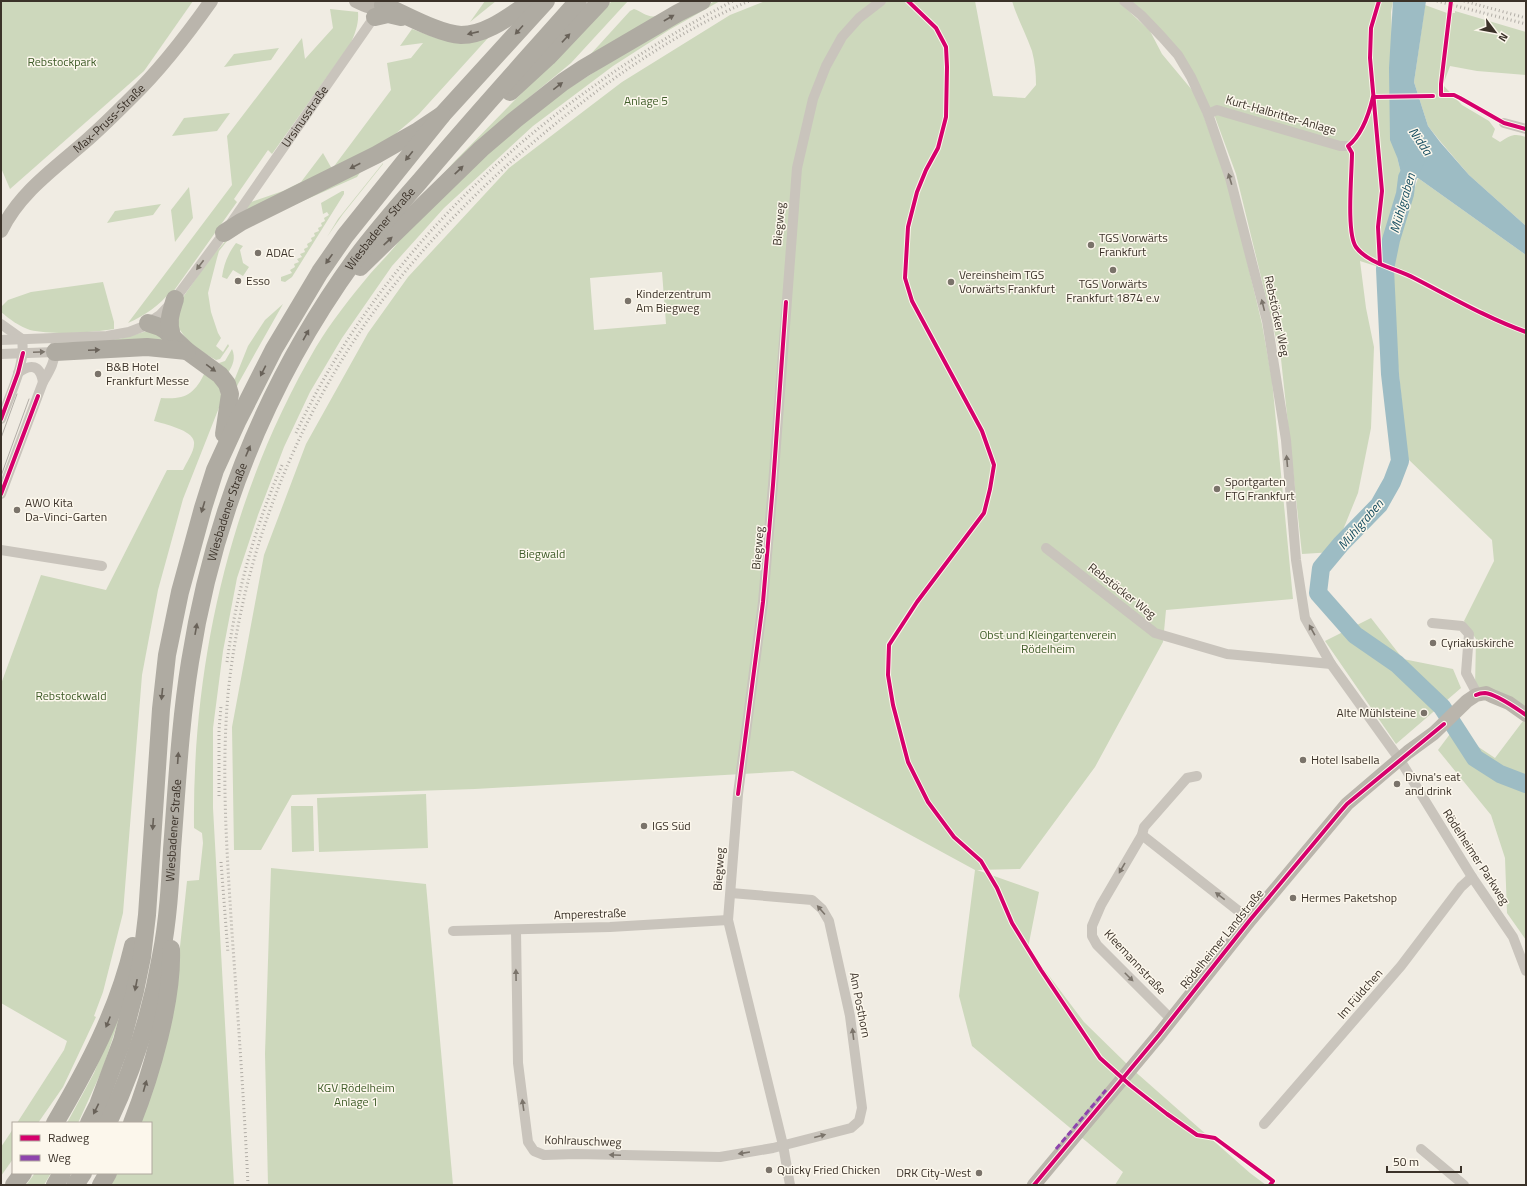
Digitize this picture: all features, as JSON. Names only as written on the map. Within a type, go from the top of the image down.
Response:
[{"type":"highway","points":[[410,1],[416,16],[426,24]]},
{"type":"highway","points":[[372,8],[426,24],[440,31],[460,35],[476,32],[494,25],[532,1]]},
{"type":"highway","points":[[224,233],[241,222],[376,155],[418,132],[442,115],[546,1]]},
{"type":"highway","name":"Wiesbadener Straße","points":[[108,1122],[127,1080],[139,1047],[161,956],[168,908],[183,711],[201,599],[229,499],[243,461],[258,426],[311,325],[376,232],[455,139],[578,1]]},
{"type":"highway","points":[[455,139],[524,80],[601,1]]},
{"type":"highway","points":[[330,296],[403,227],[473,157],[516,119],[584,68],[678,13],[702,1]]},
{"type":"highway","name":"Wiesbadener Straße","points":[[90,1122],[98,1105],[122,1041],[142,957],[161,710],[167,655],[180,592],[203,508],[216,470],[237,422],[274,349],[320,272],[345,236],[442,115]]},
{"type":"highway","points":[[172,336],[169,323],[175,299]]},
{"type":"highway","points":[[148,323],[160,327],[172,336],[187,351],[220,374],[228,384],[230,394],[225,433],[216,470]]},
{"type":"highway","points":[[50,345],[147,347],[187,351]]},
{"type":"highway","points":[[56,1122],[91,1060],[114,1008],[132,949],[149,877]]},
{"type":"highway","points":[[132,1122],[143,1094],[154,1054],[163,1019],[169,985],[172,958],[168,908]]},
{"type":"highway","points":[[14,1185],[22,1174]]},
{"type":"highway","points":[[55,1185],[61,1174]]},
{"type":"highway","points":[[75,1185],[82,1174]]},
{"type":"highway","points":[[101,1185],[107,1174]]},
{"type":"main road","name":"Max-Pruss-Straße","points":[[1,231],[6,221],[32,188],[87,140],[133,97],[162,67],[211,1]]},
{"type":"main road","points":[[1476,695],[1486,693],[1509,703],[1526,715]]},
{"type":"main road","name":"Rödelheimer Landstraße","points":[[1034,1185],[1171,1019],[1250,920],[1344,808],[1444,724],[1467,701],[1476,695]]},
{"type":"street","name":"Biegweg","points":[[790,1185],[783,1146],[728,920],[738,786],[763,602],[797,168],[813,99],[826,66],[842,37],[859,18],[880,1]]},
{"type":"street","name":"Rebstöcker Weg","points":[[1124,1],[1141,15],[1178,56],[1191,77],[1208,114],[1230,178],[1267,321],[1286,440],[1296,560],[1305,618],[1331,664],[1400,760]]},
{"type":"street","name":"Ursinusstraße","points":[[50,345],[129,332],[148,323],[160,315],[175,299],[224,233],[372,8]]},
{"type":"street","name":"Kurt-Halbritter-Anlage","points":[[1208,114],[1216,110],[1340,146],[1348,146]]},
{"type":"street","points":[[1504,123],[1526,128]]},
{"type":"street","points":[[1,324],[22,339]]},
{"type":"street","points":[[1,340],[22,339],[50,345]]},
{"type":"street","points":[[1,419],[18,373],[23,353],[22,339]]},
{"type":"street","points":[[1,354],[23,353],[50,345]]},
{"type":"street","points":[[1,494],[43,382],[51,366],[50,345]]},
{"type":"street","points":[[18,373],[25,368],[32,367],[38,369],[41,373],[43,382]]},
{"type":"street","name":"Rebstöcker Weg","points":[[1046,548],[1154,632],[1226,654],[1331,664]]},
{"type":"street","points":[[1,550],[102,566]]},
{"type":"street","points":[[1432,623],[1462,626],[1469,634],[1466,673],[1476,695]]},
{"type":"street","name":"Rödelheimer Parkweg","points":[[1400,760],[1472,877],[1513,937],[1526,971]]},
{"type":"street","name":"Kleemannstraße","points":[[1171,1019],[1097,945],[1092,936],[1092,926],[1100,905],[1142,834],[1144,827],[1186,778],[1197,776]]},
{"type":"street","points":[[1142,834],[1250,920]]},
{"type":"street","name":"Im Füldchen","points":[[1264,1124],[1401,966],[1461,887],[1472,877]]},
{"type":"street","name":"Am Posthorn","points":[[731,893],[812,900],[822,910],[829,921],[850,1016],[862,1108],[859,1121],[851,1128],[783,1146]]},
{"type":"street","name":"Amperestraße","points":[[453,931],[516,930],[728,920]]},
{"type":"street","name":"Kohlrauschweg","points":[[516,930],[518,1063],[528,1142],[534,1151],[544,1155],[576,1154],[720,1157],[783,1146]]},
{"type":"street","points":[[1421,1149],[1464,1185]]},
{"type":"green space","name":"Rebstockpark","points":[[1,1],[193,1],[144,71],[10,189],[1,168]]},
{"type":"green space","points":[[485,1],[496,1],[470,22]]},
{"type":"green space","points":[[612,1],[628,1],[571,63],[508,115],[414,206],[454,162]]},
{"type":"green space","points":[[715,1],[720,1],[669,30],[613,66],[533,126],[444,208],[392,266],[342,338],[310,392],[284,447],[258,515],[237,578],[223,651],[213,728],[213,808],[234,1185],[107,1185],[113,1174],[152,1174],[152,1122],[138,1122],[179,956],[187,881],[199,880],[203,843],[202,833],[194,828],[195,765],[200,703],[209,641],[222,579],[240,519],[261,460],[286,402],[328,328],[370,274],[396,246],[403,235],[453,183],[547,102],[669,25]]},
{"type":"green space","points":[[765,1],[975,1],[993,96],[1025,98],[1036,85],[1035,64],[1032,51],[1012,1],[1118,1],[1150,31],[1162,54],[1192,90],[1198,100],[1229,186],[1262,324],[1272,380],[1293,599],[1166,610],[1163,642],[1095,767],[1020,869],[977,870],[1039,892],[1028,948],[1084,1022],[1131,1068],[1250,1173],[1266,1185],[1115,1185],[1123,1172],[972,1046],[959,996],[975,870],[793,771],[475,789],[292,795],[261,850],[234,850],[232,727],[264,555],[306,444],[368,333],[408,277],[509,168],[622,82],[730,15]],"holes":[[[662,272],[666,324],[594,330],[590,278]]]},
{"type":"green space","points":[[1130,1],[1393,1],[1391,12],[1397,157],[1401,173],[1385,269],[1360,261],[1366,308],[1374,347],[1371,428],[1358,493],[1334,552],[1302,554],[1281,359],[1236,174],[1215,117],[1157,28]]},
{"type":"green space","points":[[1425,5],[1447,13],[1455,13],[1455,11],[1526,32],[1526,75],[1477,71],[1450,66],[1443,85],[1462,105],[1489,121],[1495,129],[1492,137],[1500,142],[1513,135],[1526,137],[1526,226],[1469,175],[1428,126],[1414,82]]},
{"type":"green space","points":[[330,9],[358,12],[357,24],[351,43],[272,154],[268,150],[234,199],[237,202],[173,292],[171,291],[151,310],[128,323],[232,185],[227,136],[302,38],[305,59],[333,28]]},
{"type":"green space","points":[[634,9],[648,15],[657,16],[589,56],[630,11]]},
{"type":"green space","points":[[412,29],[439,39],[488,38],[419,114],[387,141],[240,217],[251,202],[283,191],[301,182],[323,153],[332,169],[391,90],[387,63],[411,58],[423,43],[400,46]]},
{"type":"green space","points":[[279,48],[271,60],[224,67],[234,54]]},
{"type":"green space","points":[[230,113],[217,131],[172,136],[184,118]]},
{"type":"green space","points":[[383,163],[343,214],[327,237],[338,219]]},
{"type":"green space","points":[[363,168],[357,177],[287,208],[235,234],[219,251],[208,293],[211,312],[221,338],[216,346],[223,352],[228,344],[229,346],[220,359],[216,360],[201,351],[187,339],[180,330],[177,330],[181,300],[211,257],[233,233]]},
{"type":"green space","points":[[1418,178],[1526,255],[1526,709],[1475,687],[1476,639],[1464,621],[1494,561],[1492,540],[1407,458],[1399,374],[1386,275]]},
{"type":"green space","points":[[189,187],[193,218],[175,242],[171,210]]},
{"type":"green space","points":[[344,191],[344,194],[292,277],[285,282],[281,281],[281,277],[292,273],[290,270],[295,267],[294,264],[299,262],[297,259],[302,257],[300,254],[305,252],[304,249],[308,247],[307,244],[312,241],[311,238],[315,236],[314,233],[319,231],[318,228],[322,226],[321,223],[325,221],[324,218],[329,215],[327,212],[323,214],[321,203]]},
{"type":"green space","points":[[161,204],[153,215],[107,223],[115,211]]},
{"type":"green space","points":[[236,243],[243,246],[240,250],[243,263],[249,267],[243,276],[233,270],[227,279],[222,277],[225,263]]},
{"type":"green space","points":[[103,282],[114,322],[114,329],[72,333],[39,332],[22,327],[1,312],[1,307],[8,300],[31,292]]},
{"type":"green space","points":[[283,304],[235,391],[234,381],[248,346],[265,320]]},
{"type":"green space","points":[[151,330],[169,340],[56,343],[119,339]]},
{"type":"green space","points":[[232,349],[234,355],[233,361],[228,373],[219,363],[225,361]]},
{"type":"green space","name":"Rebstockwald","points":[[205,372],[218,382],[222,400],[183,499],[158,590],[142,675],[123,913],[103,992],[94,1016],[96,1017],[63,1087],[39,1122],[18,1122],[64,1050],[67,1041],[1,1003],[1,684],[41,575],[106,590],[167,470],[183,470],[194,446],[194,442],[189,434],[177,428],[154,421],[161,398],[177,398],[188,394],[201,380]]},
{"type":"green space","points":[[1371,618],[1403,659],[1453,669],[1461,688],[1396,744],[1325,641]]},
{"type":"green space","points":[[1523,721],[1526,723],[1526,940],[1507,913],[1505,858],[1491,815],[1438,750],[1453,730],[1495,758]]},
{"type":"green space","points":[[426,794],[428,848],[319,852],[317,798]]},
{"type":"green space","points":[[291,806],[313,806],[314,851],[292,852]]},
{"type":"green space","name":"KGV Rödelheim Anlage 1","points":[[271,868],[426,884],[453,1185],[268,1185],[265,1054]]},
{"type":"green space","points":[[119,1006],[118,1022],[103,1068],[78,1122],[68,1122],[94,1073]]},
{"type":"green space","points":[[12,1130],[12,1160],[1,1176],[1,1147]]},
{"type":"green space","points":[[34,1174],[50,1174],[44,1185],[26,1185]]},
{"type":"water","name":"Nidda","points":[[1393,1],[1426,1],[1414,82],[1428,126],[1469,175],[1526,226],[1526,255],[1418,178],[1407,178],[1401,173],[1397,157],[1390,140],[1389,68]]},
{"type":"waterway","name":"Mühlgraben","points":[[1418,155],[1407,178],[1405,194],[1391,240],[1385,269],[1390,374],[1400,461],[1392,482],[1379,505],[1341,544],[1321,568],[1318,593],[1355,635],[1397,664],[1442,707],[1475,758],[1500,774],[1526,784]]},
{"type":"tram line","points":[[1,438],[17,394]]},
{"type":"tram line","points":[[1,476],[29,399]]},
{"type":"railway","points":[[296,433],[332,364],[376,299],[424,238],[478,182],[537,130],[599,82],[665,39],[733,1]]},
{"type":"railway","points":[[248,1185],[227,843],[225,754],[228,694],[235,642],[246,590],[260,540],[298,441],[322,394],[349,349],[378,306],[418,256],[483,188],[530,145],[576,107],[623,72],[672,40],[749,1]]},
{"type":"railway","points":[[1437,1],[1526,24]]},
{"type":"railway","points":[[1464,1],[1526,18]]},
{"type":"railway","points":[[227,662],[241,586],[255,536],[283,463]]},
{"type":"railway","points":[[219,796],[219,730],[221,706]]},
{"type":"railway","points":[[221,862],[228,953]]},
{"type":"marked path","points":[[1056,1149],[1106,1090]]},
{"type":"cycle path","points":[[908,1],[936,28],[946,47],[947,67],[946,117],[938,148],[926,170],[917,192],[908,227],[905,278],[912,301],[982,431],[994,465],[984,513],[917,602],[889,645],[888,675],[893,705],[908,762],[928,802],[954,837],[981,861],[997,888],[1012,923],[1041,970],[1100,1058],[1130,1085],[1167,1114],[1197,1135],[1215,1138],[1273,1181],[1270,1185]]},
{"type":"cycle path","points":[[1379,1],[1371,28],[1370,58],[1382,191],[1378,227],[1380,264]]},
{"type":"cycle path","points":[[1451,1],[1441,95],[1454,95],[1504,123],[1526,129]]},
{"type":"cycle path","points":[[1373,97],[1433,96]]},
{"type":"cycle path","points":[[1373,97],[1361,130],[1348,146],[1352,153],[1351,229],[1356,247],[1367,257],[1407,275],[1483,314],[1526,332]]},
{"type":"cycle path","points":[[738,794],[763,602],[786,302]]},
{"type":"cycle path","points":[[1,419],[18,373],[23,353]]},
{"type":"cycle path","points":[[1,494],[38,396]]},
{"type":"cycle path","points":[[1476,695],[1485,693],[1490,694],[1507,702],[1526,715]]},
{"type":"cycle path","points":[[1034,1185],[1159,1035],[1250,920],[1347,804],[1444,724]]},
{"type":"place","name":"TGS Vorwärts Frankfurt","points":[[1091,245]]},
{"type":"place","name":"ADAC","points":[[258,253]]},
{"type":"place","name":"TGS Vorwärts Frankfurt 1874 e.v","points":[[1113,270]]},
{"type":"place","name":"Esso","points":[[238,281]]},
{"type":"place","name":"Vereinsheim TGS Vorwärts Frankfurt","points":[[951,282]]},
{"type":"place","name":"Kinderzentrum Am Biegweg","points":[[628,301]]},
{"type":"place","name":"B&B Hotel Frankfurt Messe","points":[[98,374]]},
{"type":"place","name":"Sportgarten FTG Frankfurt","points":[[1217,489]]},
{"type":"place","name":"AWO Kita Da-Vinci-Garten","points":[[17,510]]},
{"type":"place","name":"Cyriakuskirche","points":[[1433,643]]},
{"type":"place","name":"Alte Mühlsteine","points":[[1424,713]]},
{"type":"place","name":"Hotel Isabella","points":[[1303,760]]},
{"type":"place","name":"Divna's eat and drink","points":[[1397,784]]},
{"type":"place","name":"IGS Süd","points":[[644,826]]},
{"type":"place","name":"Hermes Paketshop","points":[[1293,898]]},
{"type":"place","name":"Quicky Fried Chicken","points":[[769,1170]]},
{"type":"place","name":"DRK City-West","points":[[979,1173]]},
{"type":"park label","name":"Anlage 5","points":[[646,101]]},
{"type":"park label","name":"Biegwald","points":[[542,554]]},
{"type":"park label","name":"Obst und Kleingartenverein Rödelheim","points":[[1048,642]]}]
